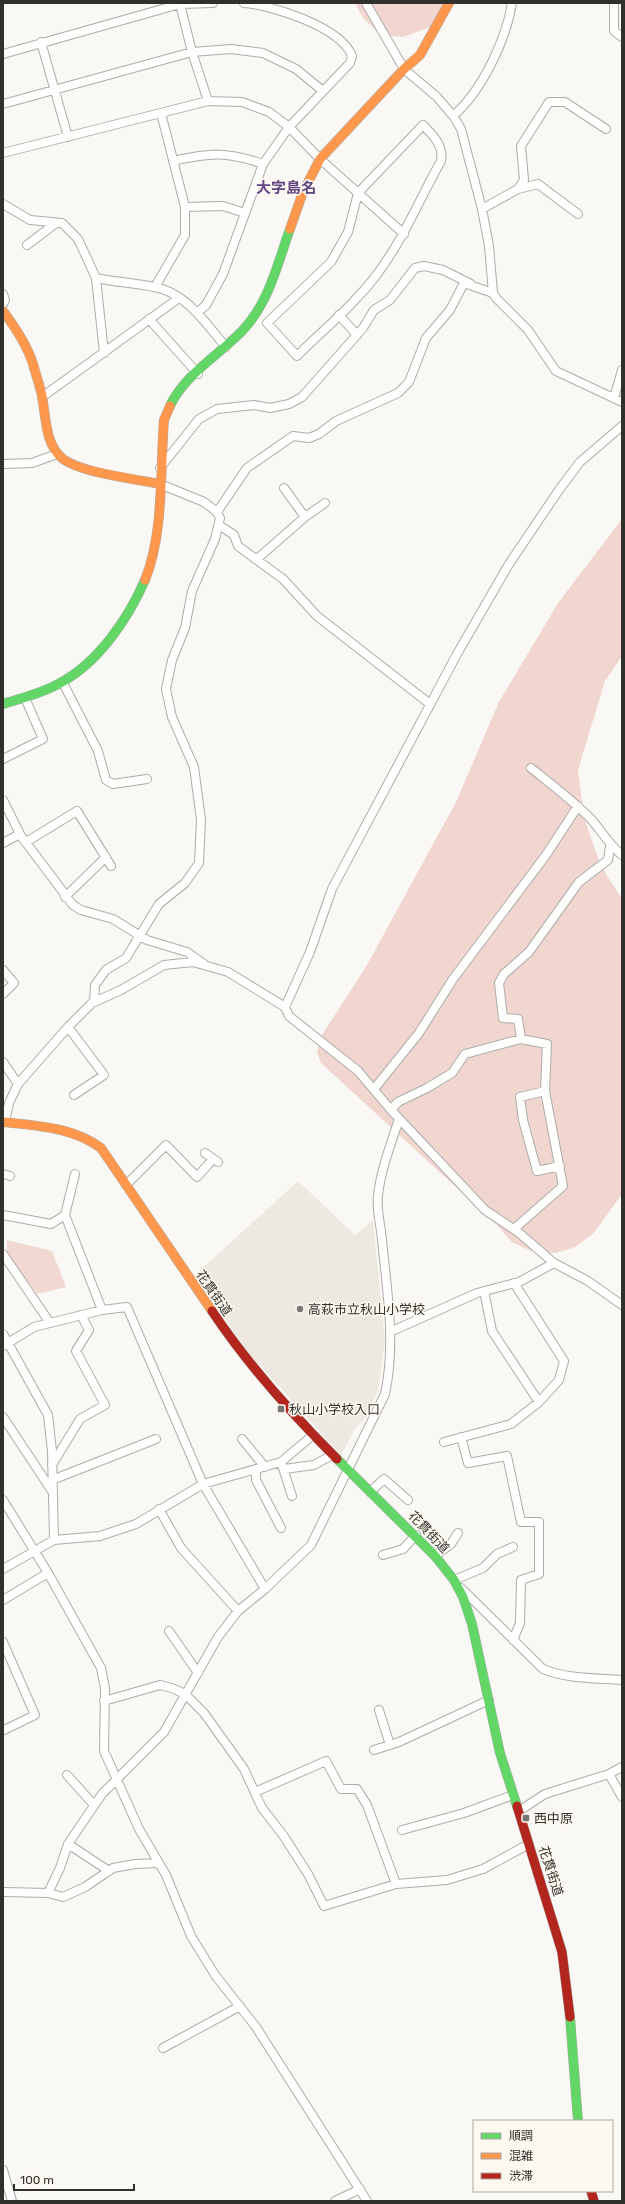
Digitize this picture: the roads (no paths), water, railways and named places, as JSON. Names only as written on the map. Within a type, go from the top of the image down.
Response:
[{"type":"main road","points":[[3,704],[25,698],[63,683],[78,673],[99,653],[140,590],[150,567],[154,544],[164,420],[166,412],[177,394],[246,328],[261,308],[303,192],[320,158],[404,69],[416,62],[427,49],[436,26],[449,3]]},
{"type":"main road","points":[[3,311],[25,345],[42,397],[48,431],[57,454],[63,460],[76,466],[160,484]]},
{"type":"main road","name":"花貫街道","points":[[4,1122],[60,1130],[92,1141],[101,1148],[235,1345],[284,1404],[349,1472],[416,1535],[456,1583],[472,1624],[500,1753],[556,1929],[565,1968],[578,2120]]},
{"type":"street","points":[[3,54],[41,42],[180,4],[212,3]]},
{"type":"street","points":[[197,313],[206,305],[219,284],[263,164],[289,127],[352,60],[351,52],[346,47],[329,33],[304,19],[277,8],[244,3]]},
{"type":"street","points":[[366,3],[404,69],[437,97],[453,116],[461,129],[482,209],[489,246],[493,293]]},
{"type":"street","points":[[453,116],[472,96],[484,75],[505,33],[512,3]]},
{"type":"street","points":[[614,3],[614,31],[622,37]]},
{"type":"street","points":[[180,4],[192,52],[208,101]]},
{"type":"street","points":[[41,42],[68,137]]},
{"type":"street","points":[[3,104],[192,52],[231,49],[263,53],[296,69],[323,91]]},
{"type":"street","points":[[3,153],[208,101],[230,100],[256,106],[269,112],[289,127],[320,158],[404,234]]},
{"type":"street","points":[[518,189],[524,180],[521,146],[549,102],[565,102],[606,129]]},
{"type":"street","points":[[155,287],[185,234],[185,207],[161,113]]},
{"type":"street","points":[[423,125],[436,139],[442,155],[441,161],[420,198],[404,234],[368,286],[297,356],[267,323],[331,262],[348,232],[358,193],[423,125]]},
{"type":"street","points":[[173,161],[214,153],[235,155],[263,164]]},
{"type":"street","points":[[482,209],[518,189],[538,184],[578,214]]},
{"type":"street","points":[[3,204],[30,220],[62,223],[78,239],[96,278],[104,353]]},
{"type":"street","points":[[185,207],[223,206],[245,213]]},
{"type":"street","points":[[28,246],[56,223]]},
{"type":"street","points":[[160,468],[199,419],[217,409],[254,405],[270,408],[289,404],[302,396],[356,335],[374,310],[390,300],[415,268],[424,266],[443,270],[493,293],[505,309],[528,330],[556,371],[622,402]]},
{"type":"street","points":[[96,278],[155,287],[179,298],[197,313],[226,347]]},
{"type":"street","points":[[94,1002],[95,985],[106,970],[126,958],[159,904],[185,883],[199,863],[200,820],[194,767],[172,717],[166,689],[172,660],[185,628],[192,591],[215,539],[219,525],[218,512],[247,468],[293,436],[309,438],[319,434],[336,421],[398,393],[409,382],[426,338],[450,310],[464,283],[471,284]]},
{"type":"street","points":[[3,294],[5,300],[3,304]]},
{"type":"street","points":[[42,397],[179,298]]},
{"type":"street","points":[[338,315],[356,335]]},
{"type":"street","points":[[149,319],[198,374]]},
{"type":"street","points":[[614,398],[622,370]]},
{"type":"street","points":[[285,1007],[310,952],[332,889],[430,704],[491,596],[533,527],[580,462],[611,438],[622,426]]},
{"type":"street","points":[[3,464],[32,463],[57,454]]},
{"type":"street","points":[[160,484],[204,502],[218,512]]},
{"type":"street","points":[[284,488],[305,517]]},
{"type":"street","points":[[257,559],[305,517],[325,503]]},
{"type":"street","points":[[219,525],[234,535],[238,546],[282,579],[317,616],[430,704]]},
{"type":"street","points":[[63,683],[98,751],[106,780],[113,784],[147,779]]},
{"type":"street","points":[[3,759],[43,738],[25,698]]},
{"type":"street","points":[[531,768],[578,806],[596,824],[610,846],[622,855]]},
{"type":"street","points":[[3,800],[20,834],[65,897],[76,908],[113,919],[140,936],[187,952],[206,966]]},
{"type":"street","points":[[374,1089],[419,1033],[454,979],[546,855],[578,806]]},
{"type":"street","points":[[26,842],[76,811],[111,866]]},
{"type":"street","points":[[3,843],[20,834]]},
{"type":"street","points":[[521,1039],[518,1019],[503,1018],[499,983],[504,974],[529,952],[579,882],[608,860],[610,846]]},
{"type":"street","points":[[65,897],[106,857]]},
{"type":"street","points":[[4,1122],[9,1103],[18,1084],[68,1027],[94,1002],[122,990],[164,965],[184,962],[206,966],[241,978],[285,1007],[289,1016],[352,1065],[399,1119],[485,1210],[514,1229],[554,1263],[588,1280],[622,1305]]},
{"type":"street","points":[[3,970],[14,983],[3,994]]},
{"type":"street","points":[[68,1027],[104,1075],[74,1095]]},
{"type":"street","points":[[391,1110],[398,1102],[427,1088],[452,1073],[465,1054],[521,1039],[547,1044],[545,1091],[563,1186],[514,1229]]},
{"type":"street","points":[[3,1062],[18,1084]]},
{"type":"street","points":[[545,1091],[520,1097],[523,1120],[537,1171],[560,1166]]},
{"type":"street","points":[[48,1893],[60,1868],[68,1844],[94,1805],[117,1778],[164,1732],[218,1637],[238,1611],[266,1589],[311,1544],[349,1472],[385,1394],[390,1332],[378,1196],[385,1161],[399,1119]]},
{"type":"street","points":[[126,1185],[166,1145],[197,1177],[216,1160],[205,1153]]},
{"type":"street","points":[[75,1174],[65,1215],[102,1310]]},
{"type":"street","points":[[3,1215],[51,1224],[65,1215]]},
{"type":"street","points":[[3,1254],[50,1323]]},
{"type":"street","points":[[390,1332],[484,1291],[514,1283],[554,1263]]},
{"type":"street","points":[[444,1442],[511,1424],[539,1402],[559,1380],[564,1361],[514,1283]]},
{"type":"street","points":[[484,1291],[492,1331],[539,1402]]},
{"type":"street","points":[[6,1344],[34,1327],[102,1310],[127,1307],[203,1484],[266,1589]]},
{"type":"street","points":[[52,1466],[80,1419],[104,1405],[76,1350],[89,1330],[81,1315]]},
{"type":"street","points":[[3,1334],[6,1344],[48,1414],[52,1466],[54,1540]]},
{"type":"street","points":[[3,1417],[52,1492]]},
{"type":"street","points":[[283,1465],[313,1435]]},
{"type":"street","points":[[461,1437],[468,1463],[507,1456],[521,1522],[539,1522],[539,1574],[521,1580],[520,1623],[513,1640]]},
{"type":"street","points":[[52,1480],[156,1439]]},
{"type":"street","points":[[242,1439],[265,1467]]},
{"type":"street","points":[[3,1569],[54,1540],[100,1536],[136,1524],[203,1484],[265,1467],[283,1465],[314,1465],[332,1455]]},
{"type":"street","points":[[283,1465],[292,1496]]},
{"type":"street","points":[[256,1470],[256,1480],[281,1528]]},
{"type":"street","points":[[370,1492],[384,1479],[408,1500]]},
{"type":"street","points":[[3,1500],[36,1551],[101,1668],[105,1688],[104,1751],[139,1829],[166,1875],[191,1936],[215,1975],[256,2027],[367,2201]]},
{"type":"street","points":[[160,1509],[181,1548],[238,1611]]},
{"type":"street","points":[[435,1556],[451,1544],[458,1533]]},
{"type":"street","points":[[383,1555],[403,1550],[416,1535]]},
{"type":"street","points":[[513,1547],[497,1554],[483,1568],[456,1583],[468,1593],[536,1664],[552,1673],[622,1680]]},
{"type":"street","points":[[3,1600],[48,1573]]},
{"type":"street","points":[[169,1631],[198,1673]]},
{"type":"street","points":[[3,1642],[35,1716],[4,1730]]},
{"type":"street","points":[[104,1700],[160,1685],[185,1694],[204,1713],[244,1769],[262,1808],[283,1835],[308,1874],[324,1906],[396,1884],[448,1880],[483,1868],[529,1844]]},
{"type":"street","points":[[374,1750],[390,1745],[488,1700]]},
{"type":"street","points":[[379,1710],[390,1745]]},
{"type":"street","points":[[254,1792],[326,1761],[341,1789],[357,1789],[367,1805],[396,1884]]},
{"type":"street","points":[[519,1811],[545,1794],[609,1774],[622,1767]]},
{"type":"street","points":[[609,1774],[622,1798]]},
{"type":"street","points":[[67,1775],[94,1805]]},
{"type":"street","points":[[402,1830],[464,1813],[513,1795]]},
{"type":"street","points":[[68,1844],[109,1871]]},
{"type":"street","points":[[3,1892],[48,1893],[62,1897],[85,1887],[113,1868],[135,1864],[159,1863]]},
{"type":"street","points":[[163,2048],[240,2006]]},
{"type":"street","points":[[3,2172],[11,2197],[5,2201]]},
{"type":"street","points":[[335,2201],[360,2189]]},
{"type":"place","name":"高萩市立秋山小学校","points":[[300,1309]]},
{"type":"place","name":"秋山小学校入口","points":[[281,1409]]},
{"type":"place","name":"西中原","points":[[526,1818]]},
{"type":"district","name":"大字島名","points":[[286,188]]}]
